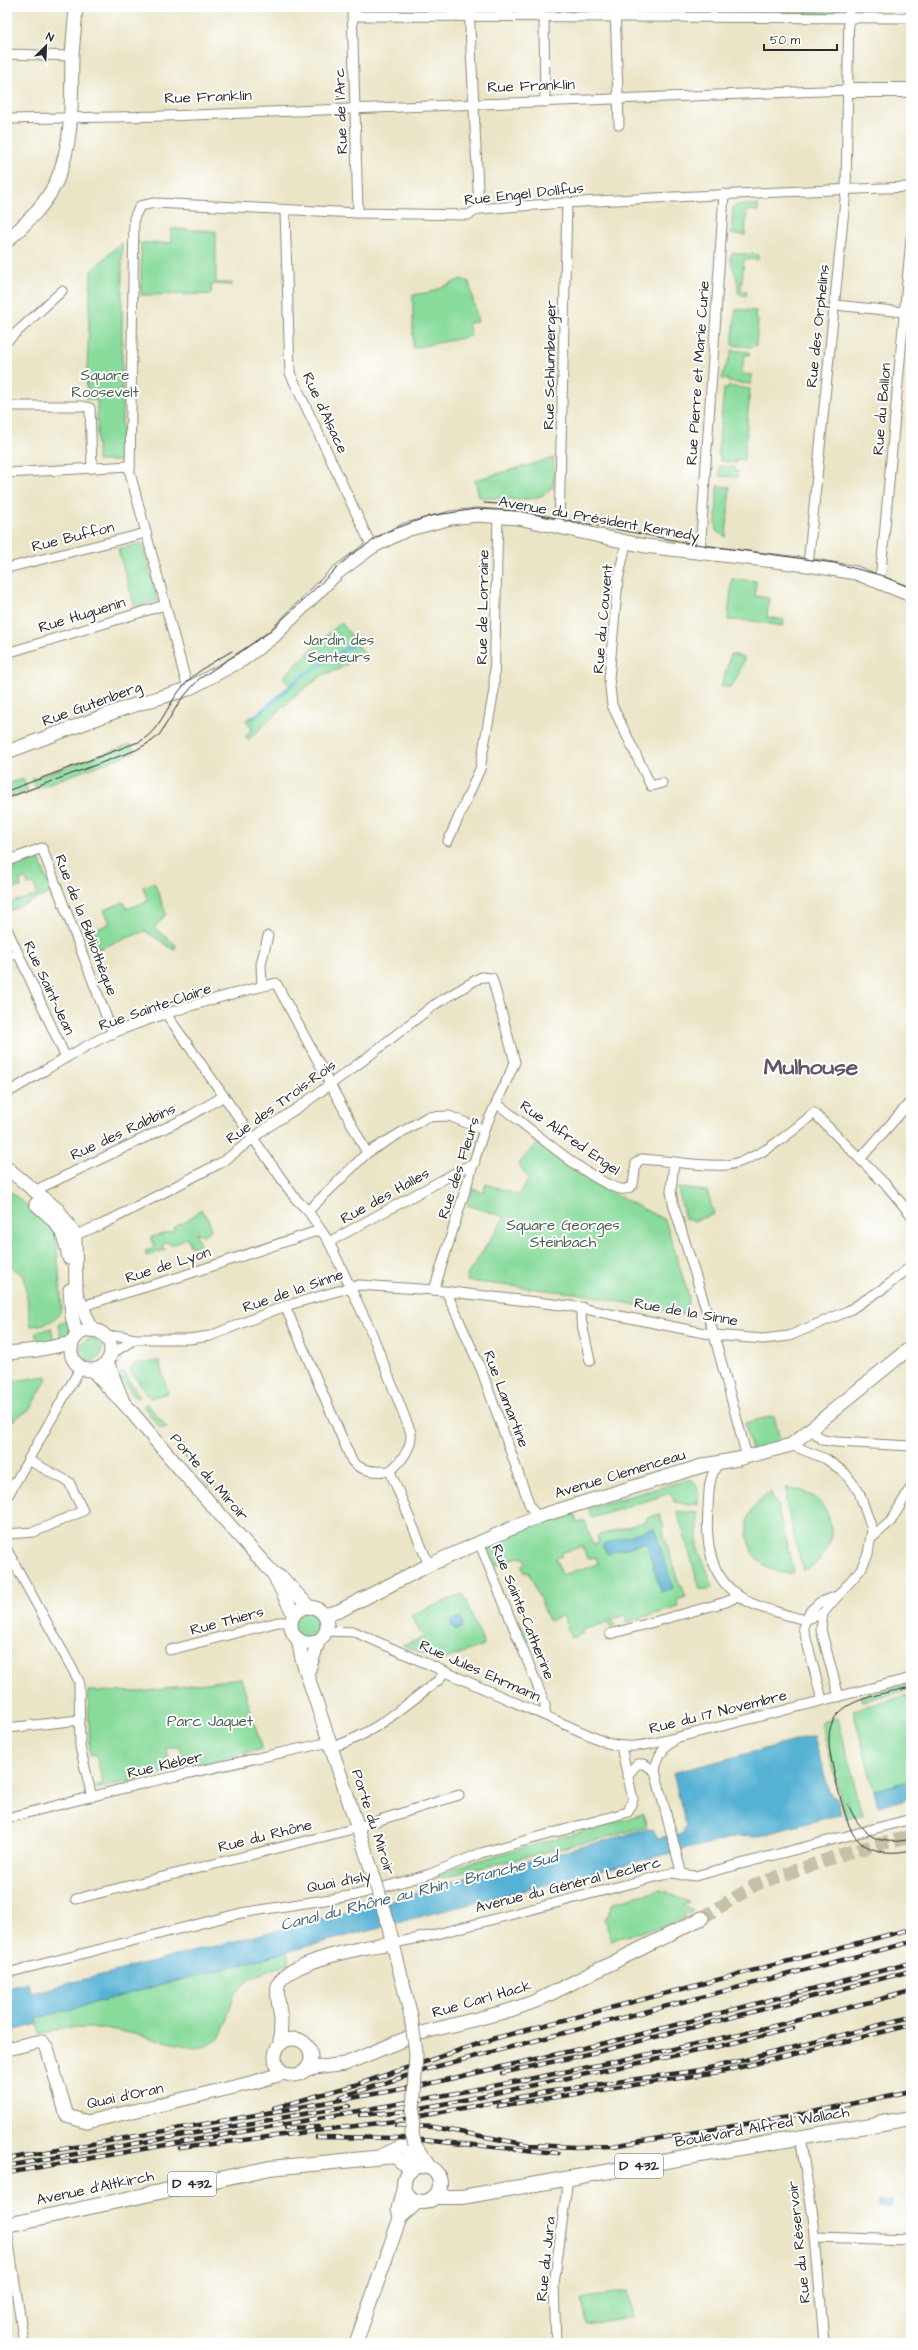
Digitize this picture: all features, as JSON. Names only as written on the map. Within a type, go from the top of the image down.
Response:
[{"type":"main road","name":"Rue Franklin","points":[[848,90],[911,90]]},
{"type":"main road","name":"Boulevard Alfred Wallach","points":[[434,2197],[451,2198],[478,2194],[911,2118]]},
{"type":"main road","name":"Avenue d'Altkirch","points":[[7,2224],[270,2168],[394,2156],[409,2176]]},
{"type":"main road","points":[[430,2168],[435,2172],[440,2182],[438,2192],[430,2200],[419,2201],[409,2196],[409,2176],[430,2168]]},
{"type":"main road","name":"Boulevard Alfred Wallach","points":[[440,2182],[452,2188],[478,2194]]},
{"type":"street","points":[[7,241],[29,221],[56,181],[66,155],[76,117],[72,56],[76,7]]},
{"type":"street","points":[[558,7],[559,17]]},
{"type":"street","points":[[615,7],[619,125]]},
{"type":"street","name":"Rue des Orphelins","points":[[808,565],[846,190],[849,7]]},
{"type":"street","points":[[352,11],[469,12],[544,17],[911,18]]},
{"type":"street","name":"Rue de l'Arc","points":[[352,11],[358,214]]},
{"type":"street","points":[[469,12],[479,210]]},
{"type":"street","points":[[544,17],[545,102]]},
{"type":"street","points":[[7,54],[72,56]]},
{"type":"street","name":"Rue Franklin","points":[[7,119],[153,116],[619,100],[848,90]]},
{"type":"street","name":"Rue Engel Dollfus","points":[[130,466],[134,218],[140,206],[154,203],[358,214],[468,215],[479,210],[567,202],[911,187]]},
{"type":"street","name":"Rue Pierre et Marie Curie","points":[[700,553],[724,194]]},
{"type":"street","name":"Rue Schlumberger","points":[[559,527],[567,202]]},
{"type":"street","name":"Rue d'Alsace","points":[[285,210],[290,373],[372,547]]},
{"type":"street","name":"Rue du Ballon","points":[[877,581],[881,571],[911,238]]},
{"type":"street","points":[[7,341],[62,291]]},
{"type":"street","points":[[835,305],[904,312]]},
{"type":"street","points":[[7,406],[82,406],[90,408],[92,467]]},
{"type":"street","points":[[7,473],[130,466],[146,533],[188,689]]},
{"type":"street","name":"Avenue du Président Kennedy","points":[[188,689],[242,660],[274,636],[337,573],[372,547],[406,530],[433,522],[477,515],[498,515],[530,520],[626,543],[808,565],[856,573],[911,595]]},
{"type":"street","name":"Rue de Lorraine","points":[[448,841],[480,769],[492,699],[496,657],[498,515]]},
{"type":"street","name":"Rue Buffon","points":[[7,568],[146,533]]},
{"type":"street","name":"Rue du Couvent","points":[[626,543],[618,580],[609,671],[612,705],[651,786],[662,783]]},
{"type":"street","name":"Rue Huguenin","points":[[7,652],[166,605]]},
{"type":"street","name":"Rue Gutenberg","points":[[7,752],[125,708],[188,689]]},
{"type":"street","name":"Rue de la Bibliothèque","points":[[7,861],[42,848],[113,1034]]},
{"type":"street","name":"Rue Saint-Jean","points":[[7,929],[66,1058]]},
{"type":"street","points":[[262,986],[261,964],[268,936]]},
{"type":"street","points":[[7,957],[18,953]]},
{"type":"street","name":"Rue des Trois-Rois","points":[[75,1235],[103,1224],[224,1161],[254,1138],[330,1085],[434,1005],[481,977],[492,978]]},
{"type":"street","name":"Rue des Fleurs","points":[[434,1290],[470,1180],[484,1130],[515,1065],[515,1057],[492,978]]},
{"type":"street","name":"Rue Sainte-Claire","points":[[7,1093],[66,1058],[113,1034],[167,1015],[276,983],[330,1085]]},
{"type":"street","points":[[167,1015],[295,1198],[308,1211],[329,1242],[350,1286],[411,1433],[409,1448],[399,1463],[390,1471],[378,1472],[364,1469],[352,1461],[285,1306]]},
{"type":"street","points":[[330,1085],[367,1153]]},
{"type":"street","name":"Rue des Rabbins","points":[[34,1191],[188,1117],[224,1096]]},
{"type":"street","points":[[860,1159],[911,1101]]},
{"type":"street","name":"Rue Alfred Engel","points":[[496,1104],[604,1181],[621,1189],[630,1188],[635,1181],[638,1160],[642,1159],[674,1162]]},
{"type":"street","points":[[747,1457],[714,1335],[680,1226],[671,1191],[674,1162],[727,1165],[739,1162],[782,1140],[814,1113],[860,1159],[911,1215]]},
{"type":"street","points":[[308,1211],[367,1153],[427,1117],[449,1116],[484,1130]]},
{"type":"street","name":"Rue des Halles","points":[[329,1242],[475,1162]]},
{"type":"street","points":[[7,1168],[58,1210],[75,1235],[76,1293],[92,1330]]},
{"type":"street","points":[[459,1171],[466,1173],[470,1180]]},
{"type":"street","points":[[7,1179],[30,1194],[34,1191]]},
{"type":"street","points":[[7,1179],[56,1220],[63,1231],[69,1259],[74,1345]]},
{"type":"street","name":"Rue de Lyon","points":[[82,1308],[92,1303],[320,1230]]},
{"type":"street","name":"Rue de la Sinne","points":[[106,1337],[121,1336],[135,1339],[189,1339],[210,1336],[285,1306],[350,1286],[369,1285],[446,1291],[582,1308],[714,1335],[763,1339],[789,1336],[848,1311],[887,1286],[911,1266]]},
{"type":"street","name":"Rue Lamartine","points":[[446,1291],[481,1369],[530,1506],[537,1516]]},
{"type":"street","points":[[582,1308],[580,1319],[590,1361]]},
{"type":"street","points":[[7,1353],[74,1345],[84,1331],[92,1330],[106,1337]]},
{"type":"street","name":"Porte du Miroir","points":[[106,1337],[111,1348],[109,1358],[122,1401]]},
{"type":"street","points":[[7,1497],[28,1460],[87,1369],[109,1358],[135,1339]]},
{"type":"street","name":"Porte du Miroir","points":[[74,1345],[87,1369],[122,1401],[204,1498],[272,1573],[293,1619]]},
{"type":"street","name":"Avenue Clemenceau","points":[[324,1615],[339,1611],[429,1565],[537,1516],[705,1464],[747,1457],[791,1445],[911,1347]]},
{"type":"street","points":[[811,1430],[823,1440],[911,1446]]},
{"type":"street","points":[[791,1445],[826,1459],[845,1473],[865,1503],[873,1537]]},
{"type":"street","points":[[7,1534],[34,1532],[83,1511],[69,1482],[28,1460]]},
{"type":"street","points":[[719,1462],[709,1481],[706,1538],[714,1568],[722,1580],[738,1596],[758,1607],[805,1619],[824,1613]]},
{"type":"street","points":[[390,1471],[429,1565]]},
{"type":"street","points":[[839,1697],[822,1630],[824,1613],[861,1569],[873,1537],[891,1521],[911,1487]]},
{"type":"street","name":"Rue Sainte-Catherine","points":[[479,1542],[545,1704],[545,1715]]},
{"type":"street","points":[[7,1550],[79,1681],[80,1747],[92,1797]]},
{"type":"street","name":"Porte du Miroir","points":[[272,1573],[283,1579],[309,1607]]},
{"type":"street","points":[[610,1634],[726,1602],[738,1596]]},
{"type":"street","points":[[822,1700],[803,1627],[805,1619],[810,1611],[819,1603],[838,1596]]},
{"type":"street","points":[[308,1672],[327,1625],[324,1615],[320,1611],[309,1607],[303,1608],[293,1619],[293,1631],[298,1639],[308,1643],[322,1635]]},
{"type":"street","name":"Rue Thiers","points":[[170,1650],[293,1619]]},
{"type":"street","name":"Rue Jules Ehrmann","points":[[322,1635],[354,1632],[607,1743],[621,1747]]},
{"type":"street","name":"Porte du Miroir","points":[[298,1639],[302,1659],[308,1672],[393,1939],[410,2016],[416,2053],[411,2141]]},
{"type":"street","name":"Rue Kléber","points":[[7,1818],[92,1797],[359,1738],[373,1730],[440,1679],[444,1671]]},
{"type":"street","name":"Rue du 17 Novembre","points":[[621,1747],[641,1746],[675,1738],[911,1678]]},
{"type":"street","points":[[7,1728],[80,1720]]},
{"type":"street","points":[[675,1738],[664,1748],[657,1759],[655,1771],[682,1875]]},
{"type":"street","name":"Quai d'Isly","points":[[7,1973],[241,1913],[356,1895],[430,1874],[481,1853],[628,1812],[633,1799],[621,1747]]},
{"type":"street","points":[[627,1776],[637,1764],[644,1764],[655,1771]]},
{"type":"street","name":"Rue du Rhône","points":[[76,1899],[358,1827],[459,1796]]},
{"type":"street","name":"Avenue du Général Leclerc","points":[[393,1939],[429,1936],[672,1873],[695,1876],[911,1819]]},
{"type":"street","name":"Rue Carl Hack","points":[[307,2069],[356,2061],[417,2034],[508,2011],[536,2002],[702,1918]]},
{"type":"street","points":[[312,2056],[307,2069],[296,2075],[284,2073],[276,2063],[275,2053],[280,2044],[281,2020],[278,1986],[282,1977],[292,1970],[393,1939]]},
{"type":"street","points":[[281,2020],[296,2039],[307,2045],[312,2056],[330,2066]]},
{"type":"street","points":[[280,2044],[290,2039],[296,2039]]},
{"type":"street","name":"Quai d'Oran","points":[[7,2049],[42,2042],[46,2048],[62,2105],[67,2116],[87,2122],[256,2082],[284,2073]]},
{"type":"street","points":[[256,2082],[276,2063]]},
{"type":"street","name":"Rue du Réservoir","points":[[800,2138],[815,2237],[824,2343]]},
{"type":"street","points":[[411,2141],[430,2168]]},
{"type":"street","points":[[400,2218],[398,2208],[409,2176],[411,2141]]},
{"type":"street","name":"Avenue d'Altkirch","points":[[379,2157],[411,2141]]},
{"type":"street","name":"Rue du Jura","points":[[556,2343],[554,2284],[568,2178]]},
{"type":"street","points":[[356,2343],[400,2218],[419,2201]]},
{"type":"street","points":[[7,2230],[24,2343]]},
{"type":"street","points":[[815,2237],[911,2240]]},
{"type":"green space","points":[[777,7],[839,7],[839,10],[834,14],[778,12]]},
{"type":"green space","points":[[737,205],[758,205],[758,211],[747,210],[745,235],[731,234],[733,208]]},
{"type":"green space","points":[[171,229],[216,231],[216,283],[232,283],[232,285],[212,284],[211,294],[141,295],[141,243],[171,243]]},
{"type":"green space","name":"Square Roosevelt","points":[[122,242],[122,461],[97,461],[97,400],[86,399],[91,271]]},
{"type":"green space","points":[[733,253],[758,255],[758,260],[744,259],[741,290],[747,291],[746,296],[738,293],[737,282],[730,256]]},
{"type":"green space","points":[[461,279],[469,282],[478,322],[468,323],[471,336],[413,348],[413,295],[431,292]]},
{"type":"green space","points":[[736,309],[756,311],[755,319],[758,320],[756,345],[750,347],[732,345]]},
{"type":"green space","points":[[732,350],[749,352],[749,355],[744,355],[742,374],[752,375],[751,384],[728,382],[728,379],[722,379]]},
{"type":"green space","points":[[728,386],[750,389],[744,460],[736,459],[736,463],[720,461],[720,455],[718,454],[724,389],[728,389]]},
{"type":"green space","points":[[554,458],[552,486],[547,492],[540,496],[530,499],[479,497],[475,480]]},
{"type":"green space","points":[[720,466],[735,467],[734,471],[738,471],[737,477],[719,476]]},
{"type":"green space","points":[[717,486],[730,487],[726,537],[716,531]]},
{"type":"green space","points":[[142,543],[158,601],[135,607],[118,549]]},
{"type":"green space","points":[[732,579],[756,581],[755,596],[769,598],[767,617],[784,620],[783,626],[753,621],[728,620]]},
{"type":"green space","name":"Jardin des Senteurs","points":[[341,622],[364,653],[339,669],[323,675],[297,694],[248,740],[246,736],[252,729],[246,720],[258,713],[290,685],[283,677]]},
{"type":"green space","points":[[731,654],[743,657],[744,660],[736,680],[730,687],[721,687]]},
{"type":"green space","points":[[131,744],[135,752],[36,788],[32,779]]},
{"type":"green space","points":[[23,779],[28,791],[7,799],[7,784]]},
{"type":"green space","points":[[38,857],[52,892],[7,912],[7,903],[37,896],[34,884],[28,885],[26,879],[20,880],[21,887],[7,890],[7,868]]},
{"type":"green space","points":[[154,882],[166,914],[154,928],[176,945],[174,950],[145,931],[99,949],[91,932],[110,923],[104,910],[124,902],[127,909],[148,901],[143,887]]},
{"type":"green space","name":"Square Georges Steinbach","points":[[538,1143],[589,1181],[665,1220],[689,1297],[685,1315],[582,1294],[467,1281],[468,1274],[505,1217],[467,1205],[473,1189],[483,1192],[486,1184],[519,1195],[529,1179],[518,1164]]},
{"type":"green space","points":[[678,1188],[707,1191],[714,1214],[694,1221],[685,1219]]},
{"type":"green space","points":[[7,1189],[50,1224],[56,1233],[62,1309],[53,1320],[45,1324],[31,1326],[24,1276],[7,1263]]},
{"type":"green space","points":[[201,1209],[209,1221],[211,1230],[204,1235],[196,1233],[201,1248],[196,1249],[194,1246],[190,1246],[187,1237],[170,1245],[168,1241],[162,1245],[165,1250],[146,1256],[145,1251],[155,1248],[151,1237],[174,1231],[173,1228],[180,1223],[182,1224]]},
{"type":"green space","points":[[64,1321],[69,1321],[70,1331],[61,1340],[59,1324]]},
{"type":"green space","points":[[51,1328],[54,1340],[42,1342],[36,1337],[36,1332]]},
{"type":"green space","points":[[91,1339],[99,1342],[102,1350],[99,1358],[91,1361],[83,1358],[80,1350],[83,1342]]},
{"type":"green space","points":[[120,1352],[122,1360],[115,1370],[115,1359]]},
{"type":"green space","points":[[159,1361],[168,1393],[150,1398],[130,1370],[134,1364]]},
{"type":"green space","points":[[124,1372],[139,1396],[136,1398],[118,1375]]},
{"type":"green space","points":[[46,1376],[47,1379],[29,1410],[7,1424],[7,1382]]},
{"type":"green space","points":[[146,1403],[167,1427],[161,1429],[143,1406]]},
{"type":"green space","points":[[774,1416],[781,1444],[752,1452],[745,1423]]},
{"type":"green space","points":[[180,1442],[200,1467],[196,1471],[176,1446]]},
{"type":"green space","points":[[205,1473],[212,1480],[210,1487],[204,1481]]},
{"type":"green space","points":[[690,1479],[694,1481],[697,1487],[698,1505],[674,1502],[671,1493],[592,1518],[588,1508]]},
{"type":"green space","points":[[785,1488],[802,1491],[815,1498],[825,1509],[830,1522],[831,1536],[827,1550],[817,1562],[803,1571],[785,1499],[788,1498]]},
{"type":"green space","points":[[771,1492],[774,1502],[776,1501],[794,1573],[778,1572],[765,1565],[755,1555],[749,1542],[747,1528],[750,1514],[758,1502]]},
{"type":"green space","points":[[677,1511],[698,1513],[698,1549],[713,1585],[709,1590],[700,1589]]},
{"type":"green space","points":[[574,1513],[577,1523],[585,1521],[593,1545],[599,1543],[597,1536],[647,1521],[647,1518],[660,1514],[664,1527],[662,1528],[679,1585],[682,1585],[686,1597],[677,1600],[679,1607],[627,1622],[625,1615],[612,1619],[615,1627],[610,1628],[608,1622],[583,1630],[584,1633],[571,1638],[563,1615],[549,1621],[529,1572],[525,1573],[522,1567],[526,1563],[524,1558],[518,1557],[495,1566],[487,1546],[539,1523]],"holes":[[[583,1546],[587,1559],[596,1557],[598,1564],[561,1575],[556,1558],[562,1556],[561,1553]]]},
{"type":"green space","points":[[463,1594],[484,1645],[440,1661],[402,1645],[423,1638],[411,1615]]},
{"type":"green space","points":[[306,1608],[312,1608],[316,1609],[323,1615],[326,1625],[325,1632],[319,1639],[312,1642],[306,1642],[302,1641],[295,1635],[292,1628],[292,1622],[293,1618],[299,1611]]},
{"type":"green space","points":[[527,1629],[531,1631],[533,1635],[531,1639],[527,1641],[523,1639],[521,1635],[523,1631]]},
{"type":"green space","name":"Parc Jaquet","points":[[241,1678],[262,1749],[185,1768],[180,1747],[166,1747],[171,1771],[97,1789],[96,1785],[103,1784],[96,1754],[90,1755],[88,1691],[140,1692]]},
{"type":"green space","points":[[911,1683],[911,1689],[863,1701],[861,1696]]},
{"type":"green space","points":[[911,1694],[911,1781],[874,1790],[853,1710]]},
{"type":"green space","points":[[838,1718],[862,1815],[846,1819],[821,1722]]},
{"type":"green space","points":[[643,1814],[647,1827],[433,1880],[456,1867]]},
{"type":"green space","points":[[661,1890],[689,1902],[683,1905],[693,1910],[684,1915],[685,1918],[674,1923],[611,1940],[605,1919],[614,1902]]},
{"type":"green space","points":[[286,1952],[290,1963],[257,1975],[241,1987],[235,1996],[222,2033],[217,2040],[208,2045],[196,2048],[106,2028],[66,2028],[40,2034],[36,2018]]},
{"type":"green space","points":[[628,2291],[633,2317],[587,2325],[582,2299]]},
{"type":"water","points":[[654,1528],[673,1588],[661,1592],[646,1542],[607,1554],[603,1544]]},
{"type":"water","points":[[455,1619],[459,1619],[461,1620],[461,1628],[455,1629],[452,1626],[452,1622]]},
{"type":"water","points":[[814,1736],[829,1792],[832,1796],[837,1797],[841,1814],[755,1837],[738,1836],[403,1921],[37,2018],[38,2024],[7,2032],[7,1987],[27,1982],[31,1993],[396,1900],[431,1887],[652,1828],[658,1838],[682,1833],[686,1826],[673,1773]]},
{"type":"water","points":[[911,1781],[911,1798],[878,1806],[874,1790]]},
{"type":"water","points":[[878,2201],[891,2201],[891,2207],[878,2207]]},
{"type":"waterway","points":[[252,719],[305,674],[357,642]]},
{"type":"tunnel","points":[[702,1918],[757,1884],[846,1853],[911,1836]]},
{"type":"tram line","points":[[484,503],[524,506]]},
{"type":"tram line","points":[[7,798],[136,750],[152,741],[160,734],[180,701],[199,679],[268,633],[351,555],[386,532],[430,516],[476,509],[519,511],[689,543],[834,563],[880,575],[911,588]]},
{"type":"tram line","points":[[7,791],[141,741],[148,736],[158,724],[180,690],[191,678],[204,668],[232,651]]},
{"type":"tram line","points":[[911,1687],[864,1699],[847,1707],[840,1712],[833,1721],[830,1728],[829,1739],[831,1759],[838,1788],[853,1834],[865,1845],[879,1851],[903,1852],[911,1850]]},
{"type":"tram line","points":[[848,1804],[859,1824],[872,1836],[880,1840],[889,1841],[911,1839]]},
{"type":"railway","points":[[274,2108],[362,2083],[496,2038],[911,1929]]},
{"type":"railway","points":[[341,2097],[431,2068],[911,1942]]},
{"type":"railway","points":[[7,2159],[419,2086],[614,2041],[911,1963]]},
{"type":"railway","points":[[502,2073],[601,2051],[911,1971]]},
{"type":"railway","points":[[7,2173],[347,2113],[574,2070],[799,2020],[911,1991]]},
{"type":"railway","points":[[180,2148],[395,2121],[546,2092],[700,2070],[745,2060],[911,2017]]},
{"type":"railway","points":[[498,2106],[725,2071],[911,2025]]},
{"type":"railway","points":[[360,2115],[406,2111],[448,2103],[720,2046],[793,2028]]},
{"type":"railway","points":[[396,2125],[433,2127],[529,2145],[575,2147],[612,2146],[794,2116],[911,2091]]},
{"type":"railway","points":[[7,2166],[349,2106]]},
{"type":"railway","points":[[286,2128],[318,2127]]},
{"type":"railway","points":[[317,2137],[401,2138],[558,2153]]},
{"type":"district","name":"Mulhouse","points":[[811,1067]]},
{"type":"water label","name":"Canal du Rhône au Rhin - Branche Sud","points":[[419,1891]]}]
